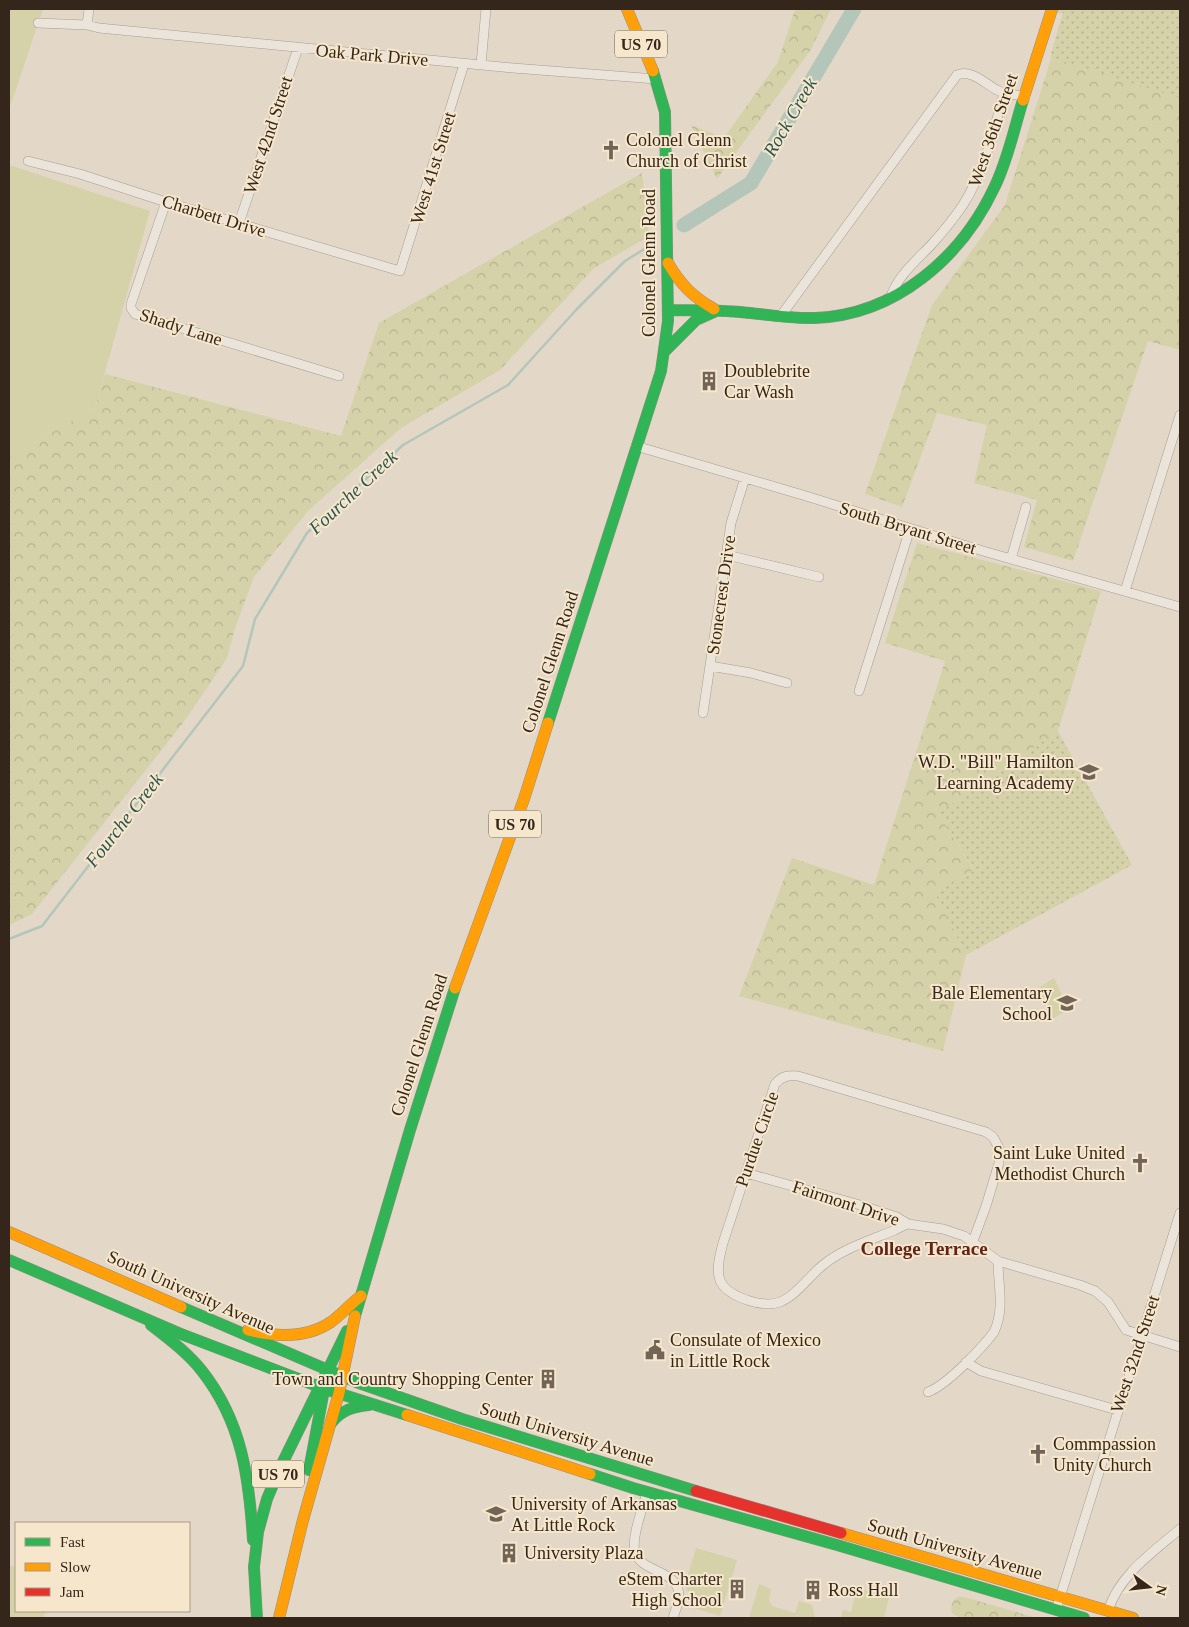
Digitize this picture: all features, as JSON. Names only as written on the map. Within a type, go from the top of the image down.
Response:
[{"type":"main road","name":"Colonel Glenn Road","points":[[343,1376],[355,1315],[437,1042],[524,799],[661,371],[665,351],[668,310],[665,112],[656,79],[627,9]]},
{"type":"main road","name":"West 36th Street","points":[[668,310],[718,310],[780,317],[829,316],[862,309],[890,298],[912,287],[941,265],[965,238],[995,185],[1052,9]]},
{"type":"main road","points":[[668,262],[683,288],[692,296],[718,310]]},
{"type":"main road","points":[[665,351],[696,320],[718,310]]},
{"type":"main road","name":"South University Avenue","points":[[9,1232],[328,1370],[462,1420],[651,1478],[1133,1618]]},
{"type":"main road","name":"South University Avenue","points":[[9,1260],[181,1334],[322,1388],[647,1492],[1084,1618]]},
{"type":"main road","points":[[218,1322],[255,1332],[280,1336],[304,1334],[330,1323],[361,1296]]},
{"type":"main road","points":[[115,1304],[164,1334],[195,1363],[215,1388],[230,1414],[240,1441],[247,1469],[252,1508],[254,1567]]},
{"type":"main road","name":"Colonel Glenn Road","points":[[303,1520],[305,1491],[322,1388],[328,1370],[355,1315]]},
{"type":"main road","name":"US 70","points":[[279,1618],[303,1520],[343,1376]]},
{"type":"main road","name":"US 70","points":[[257,1618],[254,1567],[258,1532],[267,1499],[280,1468],[322,1388]]},
{"type":"main road","points":[[330,1424],[346,1408],[374,1404]]},
{"type":"street","points":[[88,25],[89,9]]},
{"type":"street","points":[[481,64],[486,9]]},
{"type":"street","name":"Oak Park Drive","points":[[38,23],[88,25],[98,28],[464,64],[656,79]]},
{"type":"street","name":"West 42nd Street","points":[[239,223],[298,48]]},
{"type":"street","name":"West 41st Street","points":[[400,271],[464,64]]},
{"type":"street","points":[[780,317],[958,75],[962,73],[970,74],[1004,93],[1025,96]]},
{"type":"street","points":[[890,298],[893,288],[950,223],[963,204],[981,166],[1004,93]]},
{"type":"street","name":"Charbett Drive","points":[[28,161],[80,174],[166,202],[400,271]]},
{"type":"street","name":"Shady Lane","points":[[166,202],[131,304],[132,312],[339,376]]},
{"type":"street","points":[[1125,592],[1180,415]]},
{"type":"street","name":"South Bryant Street","points":[[636,446],[1011,559],[1180,607]]},
{"type":"street","name":"Stonecrest Drive","points":[[703,713],[731,523],[745,478]]},
{"type":"street","points":[[1011,559],[1026,507]]},
{"type":"street","points":[[860,691],[910,529]]},
{"type":"street","points":[[727,555],[819,578]]},
{"type":"street","points":[[710,666],[751,673],[787,683]]},
{"type":"street","name":"Purdue Circle","points":[[908,1224],[878,1236],[830,1260],[789,1296],[778,1303],[760,1304],[729,1293],[725,1289],[718,1273],[717,1264],[775,1084],[778,1080],[788,1075],[798,1076],[943,1119],[986,1132],[994,1137],[1000,1154],[996,1175],[974,1241]]},
{"type":"street","name":"Fairmont Drive","points":[[746,1173],[869,1208],[897,1217],[908,1224],[964,1236],[974,1241],[998,1261],[1095,1291],[1108,1302],[1126,1330],[1180,1347]]},
{"type":"street","name":"West 32nd Street","points":[[1056,1610],[1117,1410],[1177,1237],[1180,1213]]},
{"type":"street","points":[[928,1392],[946,1382],[989,1338],[998,1324],[1001,1308],[998,1261]]},
{"type":"street","points":[[966,1362],[981,1371],[1117,1410]]},
{"type":"street","points":[[647,1492],[635,1538],[636,1552],[642,1563],[666,1574],[675,1583],[679,1596],[673,1618]]},
{"type":"street","points":[[1108,1611],[1130,1573],[1180,1529]]},
{"type":"green space","points":[[9,9],[43,9],[9,110]]},
{"type":"green space","points":[[795,9],[831,9],[810,51],[717,179],[691,125],[724,138],[778,62]]},
{"type":"green space","points":[[1040,9],[1180,9],[1180,350],[1148,341],[1073,561],[1024,547],[1037,500],[974,483],[987,425],[937,413],[902,507],[865,494],[932,305],[1005,205],[1065,14]]},
{"type":"green space","points":[[1064,9],[1180,9],[1180,98],[1050,57]]},
{"type":"green space","points":[[9,165],[150,211],[95,408],[9,456]]},
{"type":"green space","points":[[642,173],[649,236],[593,269],[500,370],[401,428],[308,511],[254,577],[235,628],[227,658],[186,719],[32,914],[9,925],[9,456],[95,408],[105,374],[341,436],[379,323]]},
{"type":"green space","points":[[917,543],[1101,591],[1058,731],[938,813],[974,870],[935,893],[966,955],[943,1051],[739,996],[792,858],[874,885],[945,661],[885,643]]},
{"type":"green space","points":[[1058,731],[1132,865],[966,955],[935,893],[974,869],[938,813]]},
{"type":"green space","points":[[1054,978],[1069,1009],[1051,1020],[1037,989]]},
{"type":"green space","points":[[696,1548],[737,1560],[720,1616],[694,1608],[685,1584]]},
{"type":"green space","points":[[9,1565],[15,1567],[15,1612],[46,1612],[43,1618],[9,1618]]},
{"type":"green space","points":[[759,1584],[771,1589],[769,1601],[772,1606],[795,1613],[799,1601],[812,1605],[815,1618],[749,1618]]},
{"type":"green space","points":[[855,1587],[889,1598],[884,1618],[841,1618],[843,1610],[851,1612],[855,1597],[853,1594]]},
{"type":"green space","points":[[958,1597],[964,1597],[1037,1618],[960,1618],[952,1613],[951,1610],[954,1600]]},
{"type":"waterway","name":"Rock Creek","points":[[684,225],[751,183],[854,9]]},
{"type":"waterway","name":"Fourche Creek","points":[[9,939],[42,926],[243,666],[255,619],[307,533],[403,445],[508,385],[576,310],[625,261],[654,243]]},
{"type":"traffic: fast","points":[[548,723],[661,371],[668,321],[665,112],[653,71]]},
{"type":"traffic: fast","points":[[668,310],[722,311],[815,318],[845,314],[873,306],[899,294],[945,258],[981,212],[1004,165],[1023,100]]},
{"type":"traffic: fast","points":[[665,351],[696,320],[714,312]]},
{"type":"traffic: fast","points":[[355,1316],[410,1130],[455,988]]},
{"type":"traffic: fast","points":[[9,1260],[181,1334],[325,1389],[407,1415]]},
{"type":"traffic: fast","points":[[181,1307],[356,1382],[462,1419],[696,1491]]},
{"type":"traffic: fast","points":[[151,1325],[197,1364],[216,1390],[226,1410],[235,1430],[246,1472],[253,1540]]},
{"type":"traffic: fast","points":[[257,1618],[254,1567],[258,1532],[267,1499],[280,1468],[347,1331]]},
{"type":"traffic: fast","points":[[309,1470],[324,1390]]},
{"type":"traffic: fast","points":[[331,1423],[348,1410],[369,1405]]},
{"type":"traffic: fast","points":[[590,1474],[1084,1618]]},
{"type":"traffic: slow","points":[[627,9],[653,71]]},
{"type":"traffic: slow","points":[[1023,100],[1052,9]]},
{"type":"traffic: slow","points":[[668,263],[688,289],[714,309]]},
{"type":"traffic: slow","points":[[455,988],[524,799],[548,723]]},
{"type":"traffic: slow","points":[[9,1232],[181,1307]]},
{"type":"traffic: slow","points":[[248,1330],[269,1334],[291,1335],[321,1328],[331,1322],[361,1296]]},
{"type":"traffic: slow","points":[[279,1618],[303,1520],[339,1393],[355,1316]]},
{"type":"traffic: slow","points":[[407,1415],[590,1474]]},
{"type":"traffic: slow","points":[[841,1533],[1133,1618]]},
{"type":"traffic: jam","points":[[696,1491],[841,1533]]},
{"type":"place","name":"Colonel Glenn Church of Christ","points":[[611,150]]},
{"type":"place","name":"Doublebrite Car Wash","points":[[709,381]]},
{"type":"place","name":"W.D. \"Bill\" Hamilton Learning Academy","points":[[1089,772]]},
{"type":"place","name":"Bale Elementary School","points":[[1067,1003]]},
{"type":"place","name":"Saint Luke United Methodist Church","points":[[1140,1163]]},
{"type":"place","name":"Consulate of Mexico in Little Rock","points":[[655,1350]]},
{"type":"place","name":"Town and Country Shopping Center","points":[[548,1379]]},
{"type":"place","name":"Commpassion Unity Church","points":[[1038,1454]]},
{"type":"place","name":"University of Arkansas At Little Rock","points":[[496,1514]]},
{"type":"place","name":"University Plaza","points":[[509,1553]]},
{"type":"place","name":"eStem Charter High School","points":[[737,1589]]},
{"type":"place","name":"Ross Hall","points":[[813,1590]]},
{"type":"district","name":"College Terrace","points":[[924,1248]]}]
